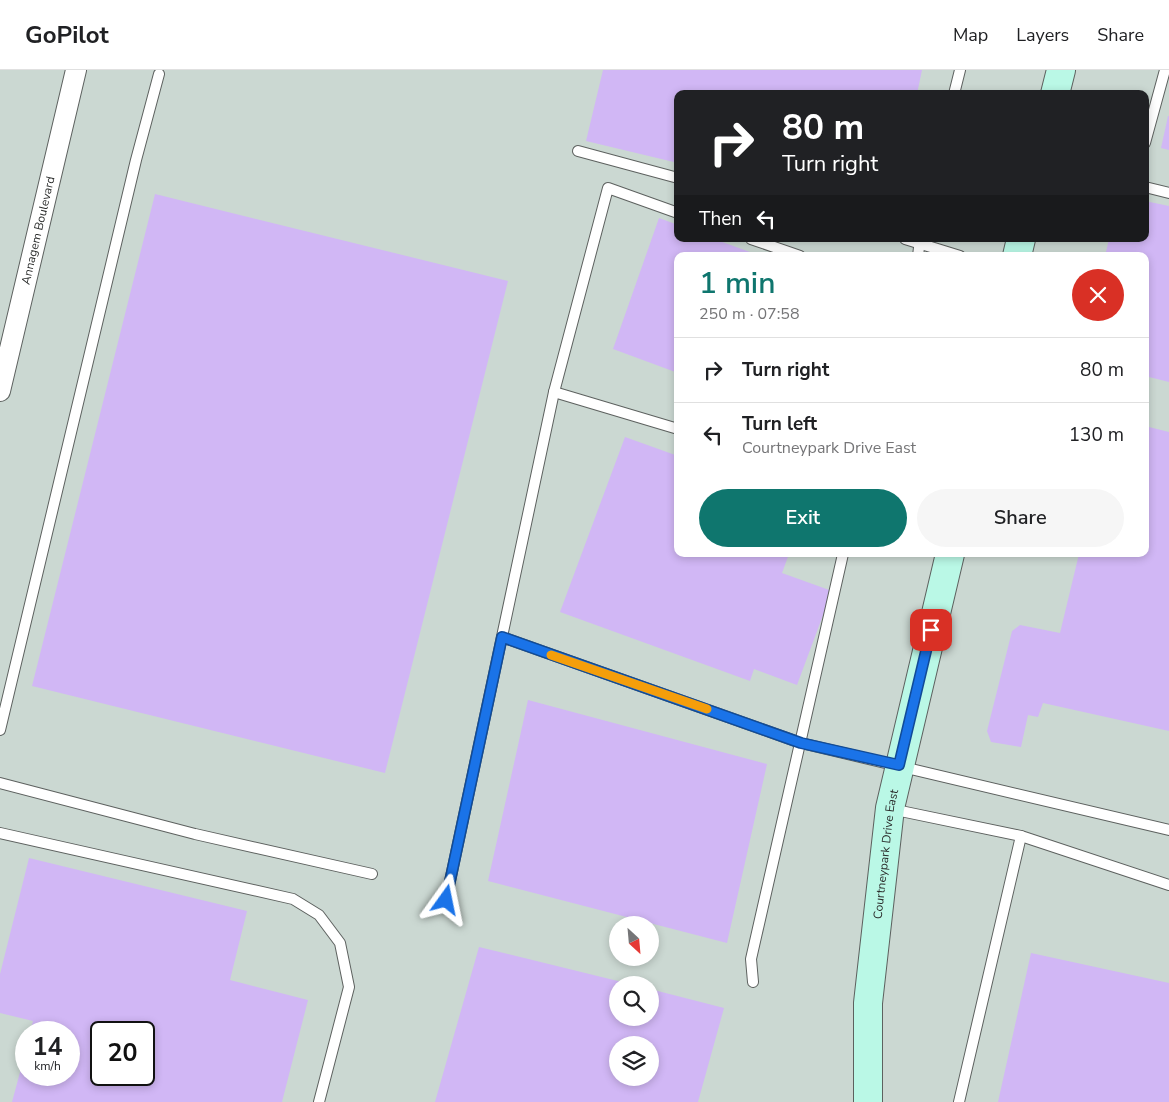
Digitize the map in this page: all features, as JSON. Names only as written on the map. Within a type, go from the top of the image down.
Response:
[{"type":"main road","points":[[1056,90],[1061,70]]},
{"type":"main road","name":"Courtneypark Drive East","points":[[868,1102],[868,1003],[890,808],[949,557]]},
{"type":"street","name":"Annagem Boulevard","points":[[0,391],[76,70]]},
{"type":"lane","points":[[955,90],[960,70]]},
{"type":"lane","points":[[1149,128],[1165,70]]},
{"type":"lane","points":[[0,730],[136,160],[159,74]]},
{"type":"lane","points":[[578,151],[674,177]]},
{"type":"lane","points":[[446,900],[554,392],[608,188],[674,211]]},
{"type":"lane","points":[[1149,188],[1169,193]]},
{"type":"lane","points":[[760,242],[788,252]]},
{"type":"lane","points":[[923,242],[949,252]]},
{"type":"lane","points":[[554,392],[674,428]]},
{"type":"lane","points":[[753,982],[751,959],[842,557]]},
{"type":"lane","points":[[502,637],[801,743],[1169,830]]},
{"type":"lane","points":[[0,783],[195,834],[372,874]]},
{"type":"lane","points":[[890,808],[1021,836],[1169,884]]},
{"type":"lane","points":[[0,833],[294,899],[318,915],[340,943],[349,987],[319,1102]]},
{"type":"lane","points":[[959,1102],[1021,836]]},
{"type":"shaded area","points":[[0,70],[1169,70],[1169,1102],[0,1102]]},
{"type":"building","points":[[603,70],[922,70],[918,90],[674,90],[674,162],[586,141]]},
{"type":"building","points":[[1169,116],[1169,150],[1161,148]]},
{"type":"building","points":[[155,194],[508,281],[385,773],[32,686]]},
{"type":"building","points":[[1149,202],[1169,206],[1169,382],[1149,377],[1149,252],[1106,252],[1108,242],[1149,242]]},
{"type":"building","points":[[659,218],[674,224],[674,242],[722,242],[750,252],[674,252],[674,372],[613,349]]},
{"type":"building","points":[[1149,427],[1169,432],[1169,731],[1043,703],[1038,717],[1028,715],[1021,747],[991,742],[987,731],[1012,631],[1020,625],[1060,633],[1078,557],[1149,557]]},
{"type":"building","points":[[625,437],[674,455],[674,557],[788,557],[782,573],[832,591],[797,685],[754,669],[750,681],[560,612]]},
{"type":"building","points":[[528,700],[767,764],[727,943],[659,925],[659,916],[623,916],[488,881]]},
{"type":"building","points":[[29,858],[247,911],[230,980],[308,1000],[282,1102],[12,1102],[16,1086],[80,1086],[80,1021],[33,1021],[0,1013],[0,974]]},
{"type":"building","points":[[479,947],[609,979],[609,1026],[659,1026],[659,991],[724,1008],[698,1102],[435,1102]]},
{"type":"building","points":[[1031,953],[1169,983],[1169,1102],[998,1102]]},
{"type":"slow traffic","points":[[551,655],[707,709]]},
{"type":"route","points":[[446,900],[502,637],[801,743],[899,765],[931,630]]}]
